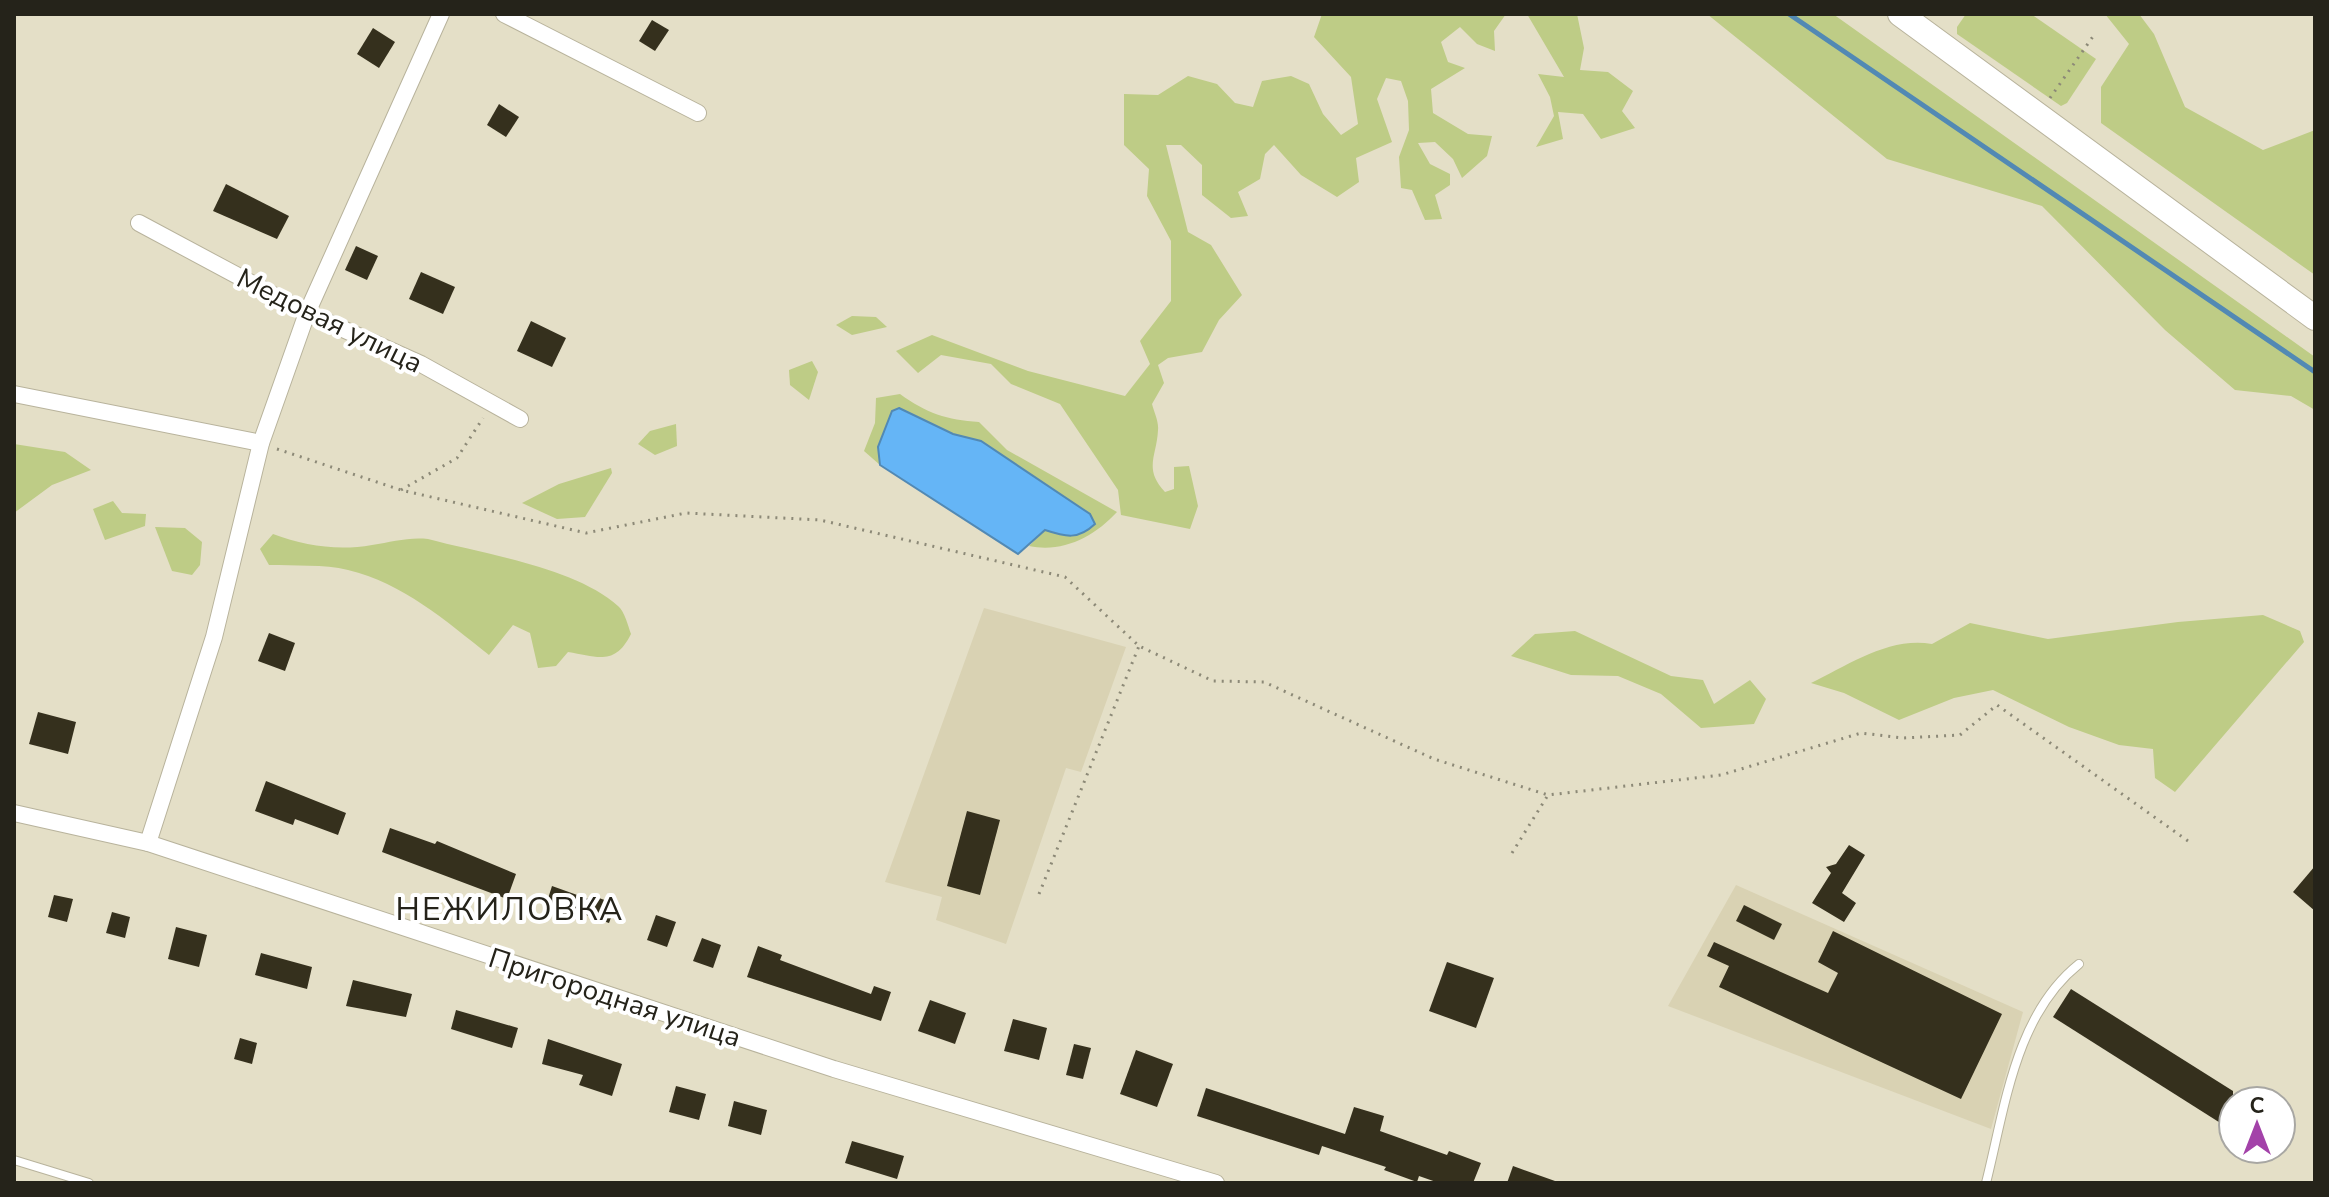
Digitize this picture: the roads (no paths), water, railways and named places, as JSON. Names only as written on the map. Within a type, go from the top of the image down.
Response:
[{"type":"main road","points":[[1911,17],[2315,318]]},
{"type":"street","points":[[148,843],[214,637],[261,443],[307,313],[441,14]]},
{"type":"street","points":[[504,14],[698,113]]},
{"type":"street","name":"Медовая улица","points":[[139,223],[307,313],[421,364],[520,419]]},
{"type":"street","points":[[14,394],[261,443]]},
{"type":"street","name":"Пригородная улица","points":[[14,813],[148,843],[834,1069],[1216,1183]]},
{"type":"lane","points":[[1986,1183],[2015,1068],[2036,1013],[2062,978],[2079,964]]},
{"type":"lane","points":[[14,1160],[89,1183]]},
{"type":"water","points":[[899,408],[953,434],[981,441],[1090,514],[1095,524],[1083,533],[1072,536],[1045,530],[1018,554],[880,465],[878,447],[892,411]]},
{"type":"waterway","points":[[1789,14],[2315,372]]},
{"type":"district","name":"НЕЖИЛОВКА","points":[[510,909]]}]
